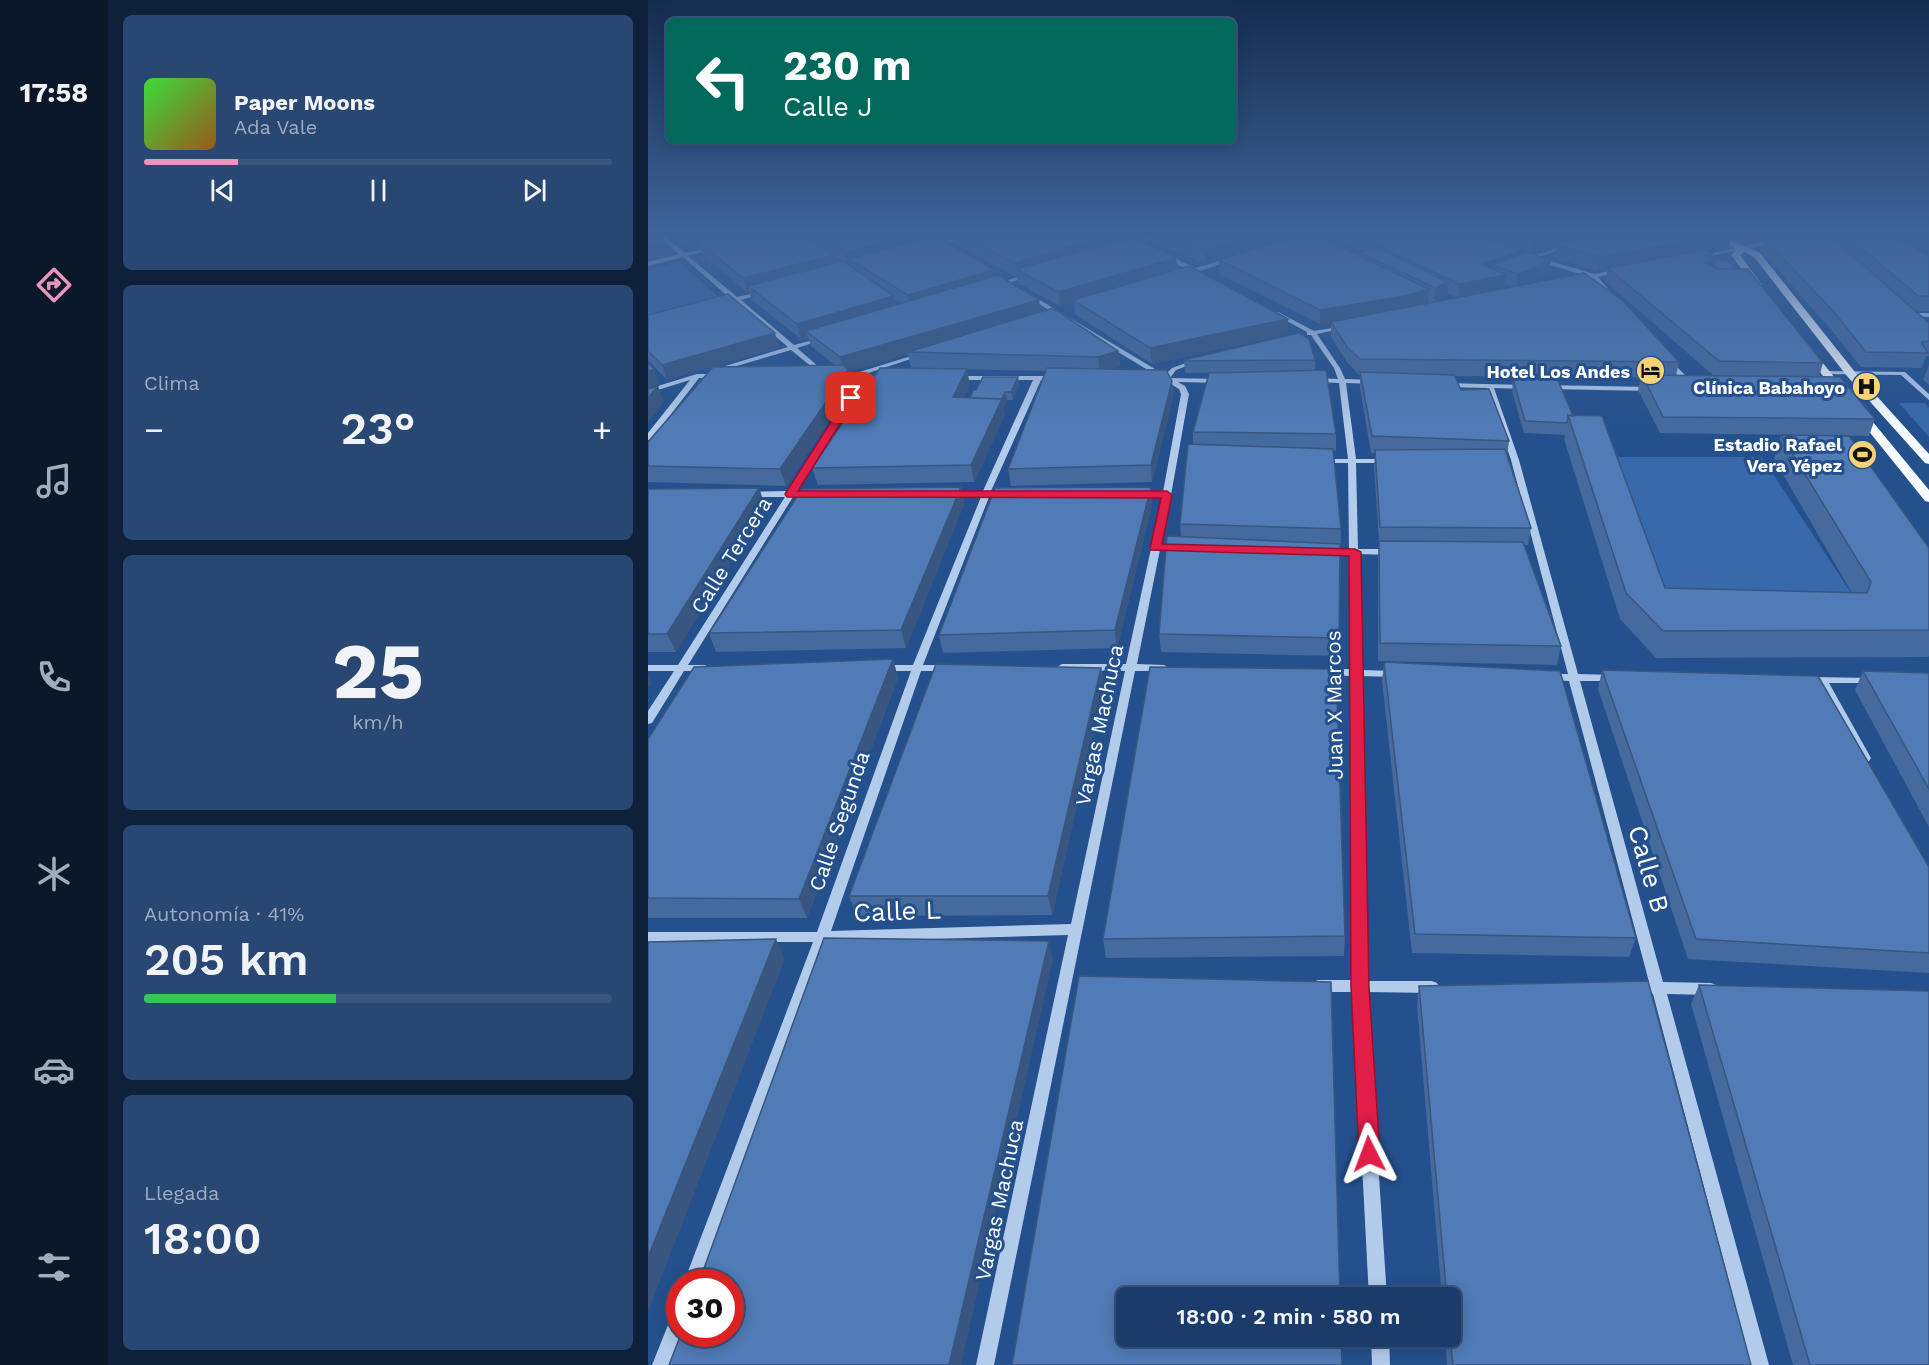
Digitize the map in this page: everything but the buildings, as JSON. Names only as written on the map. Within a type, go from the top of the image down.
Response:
[{"type":"main road","points":[[1792,299],[1851,374],[1929,461]]},
{"type":"main road","points":[[1804,346],[1835,391],[1929,498]]},
{"type":"street","points":[[714,306],[742,299]]},
{"type":"street","name":"Vargas Machuca","points":[[984,1365],[1072,980],[1076,929],[1131,667],[1161,548],[1167,495],[1181,456],[1185,394],[1182,388],[1159,379],[1035,299]]},
{"type":"street","points":[[1614,299],[1617,302]]},
{"type":"street","points":[[737,300],[829,378]]},
{"type":"street","name":"Juan X Marcos","points":[[1264,307],[1313,333],[1338,368],[1342,380],[1353,462],[1360,987],[1377,1287]]},
{"type":"street","points":[[1900,307],[1916,321]]},
{"type":"street","points":[[1047,315],[1070,308]]},
{"type":"street","points":[[1909,315],[1929,315]]},
{"type":"street","points":[[1302,336],[1348,326]]},
{"type":"street","points":[[648,391],[828,336]]},
{"type":"street","points":[[845,378],[935,350]]},
{"type":"street","points":[[1663,354],[1694,389]]},
{"type":"street","points":[[1159,379],[1174,369],[1201,360]]},
{"type":"street","points":[[1825,374],[1903,373],[1929,398]]},
{"type":"street","points":[[697,376],[730,376]]},
{"type":"street","points":[[648,438],[697,376]]},
{"type":"street","points":[[818,378],[898,378]]},
{"type":"street","name":"Calle Tercera","points":[[648,720],[864,378]]},
{"type":"street","points":[[945,378],[1061,378]]},
{"type":"street","name":"Calle Segunda","points":[[697,1269],[822,937],[917,668],[986,494],[1038,378]]},
{"type":"street","points":[[1159,379],[1234,381]]},
{"type":"street","points":[[1306,380],[1387,382]]},
{"type":"street","points":[[1433,384],[1658,389]]},
{"type":"street","name":"Calle B","points":[[1490,387],[1659,988],[1760,1365]]},
{"type":"street","points":[[1682,389],[1705,389]]},
{"type":"street","points":[[1835,391],[1868,392]]},
{"type":"street","points":[[1317,460],[1399,461]]},
{"type":"street","points":[[731,494],[825,494]]},
{"type":"street","points":[[940,494],[1009,494]]},
{"type":"street","points":[[1122,495],[1167,495]]},
{"type":"street","points":[[1320,551],[1402,552]]},
{"type":"street","points":[[1048,667],[1178,668]]},
{"type":"street","points":[[648,668],[717,668]]},
{"type":"street","points":[[870,668],[965,668]]},
{"type":"street","points":[[1308,672],[1401,674]]},
{"type":"street","points":[[1538,677],[1620,678]]},
{"type":"street","points":[[1798,680],[1881,681]]},
{"type":"street","points":[[1822,680],[1873,772]]},
{"type":"street","name":"Calle L","points":[[648,937],[822,937],[1076,929]]},
{"type":"street","points":[[1301,986],[1444,987]]},
{"type":"street","points":[[1623,988],[1730,990]]},
{"type":"street","points":[[661,1365],[668,1347]]},
{"type":"street","points":[[1381,1347],[1382,1365]]},
{"type":"shaded area","points":[[648,299],[722,300],[648,320]]},
{"type":"shaded area","points":[[1899,403],[1925,403],[1929,408],[1929,437]]},
{"type":"shaded area","points":[[1603,457],[1762,457],[1861,608],[1657,609]]},
{"type":"place","name":"Hotel Los Andes","points":[[1651,371]]},
{"type":"place","name":"Clínica Babahoyo","points":[[1866,387]]},
{"type":"place","name":"Estadio Rafael Vera Yépez","points":[[1863,454]]},
{"type":"route","points":[[851,398],[790,494],[1167,495],[1156,548],[1355,552],[1360,987],[1369,1154]]}]
